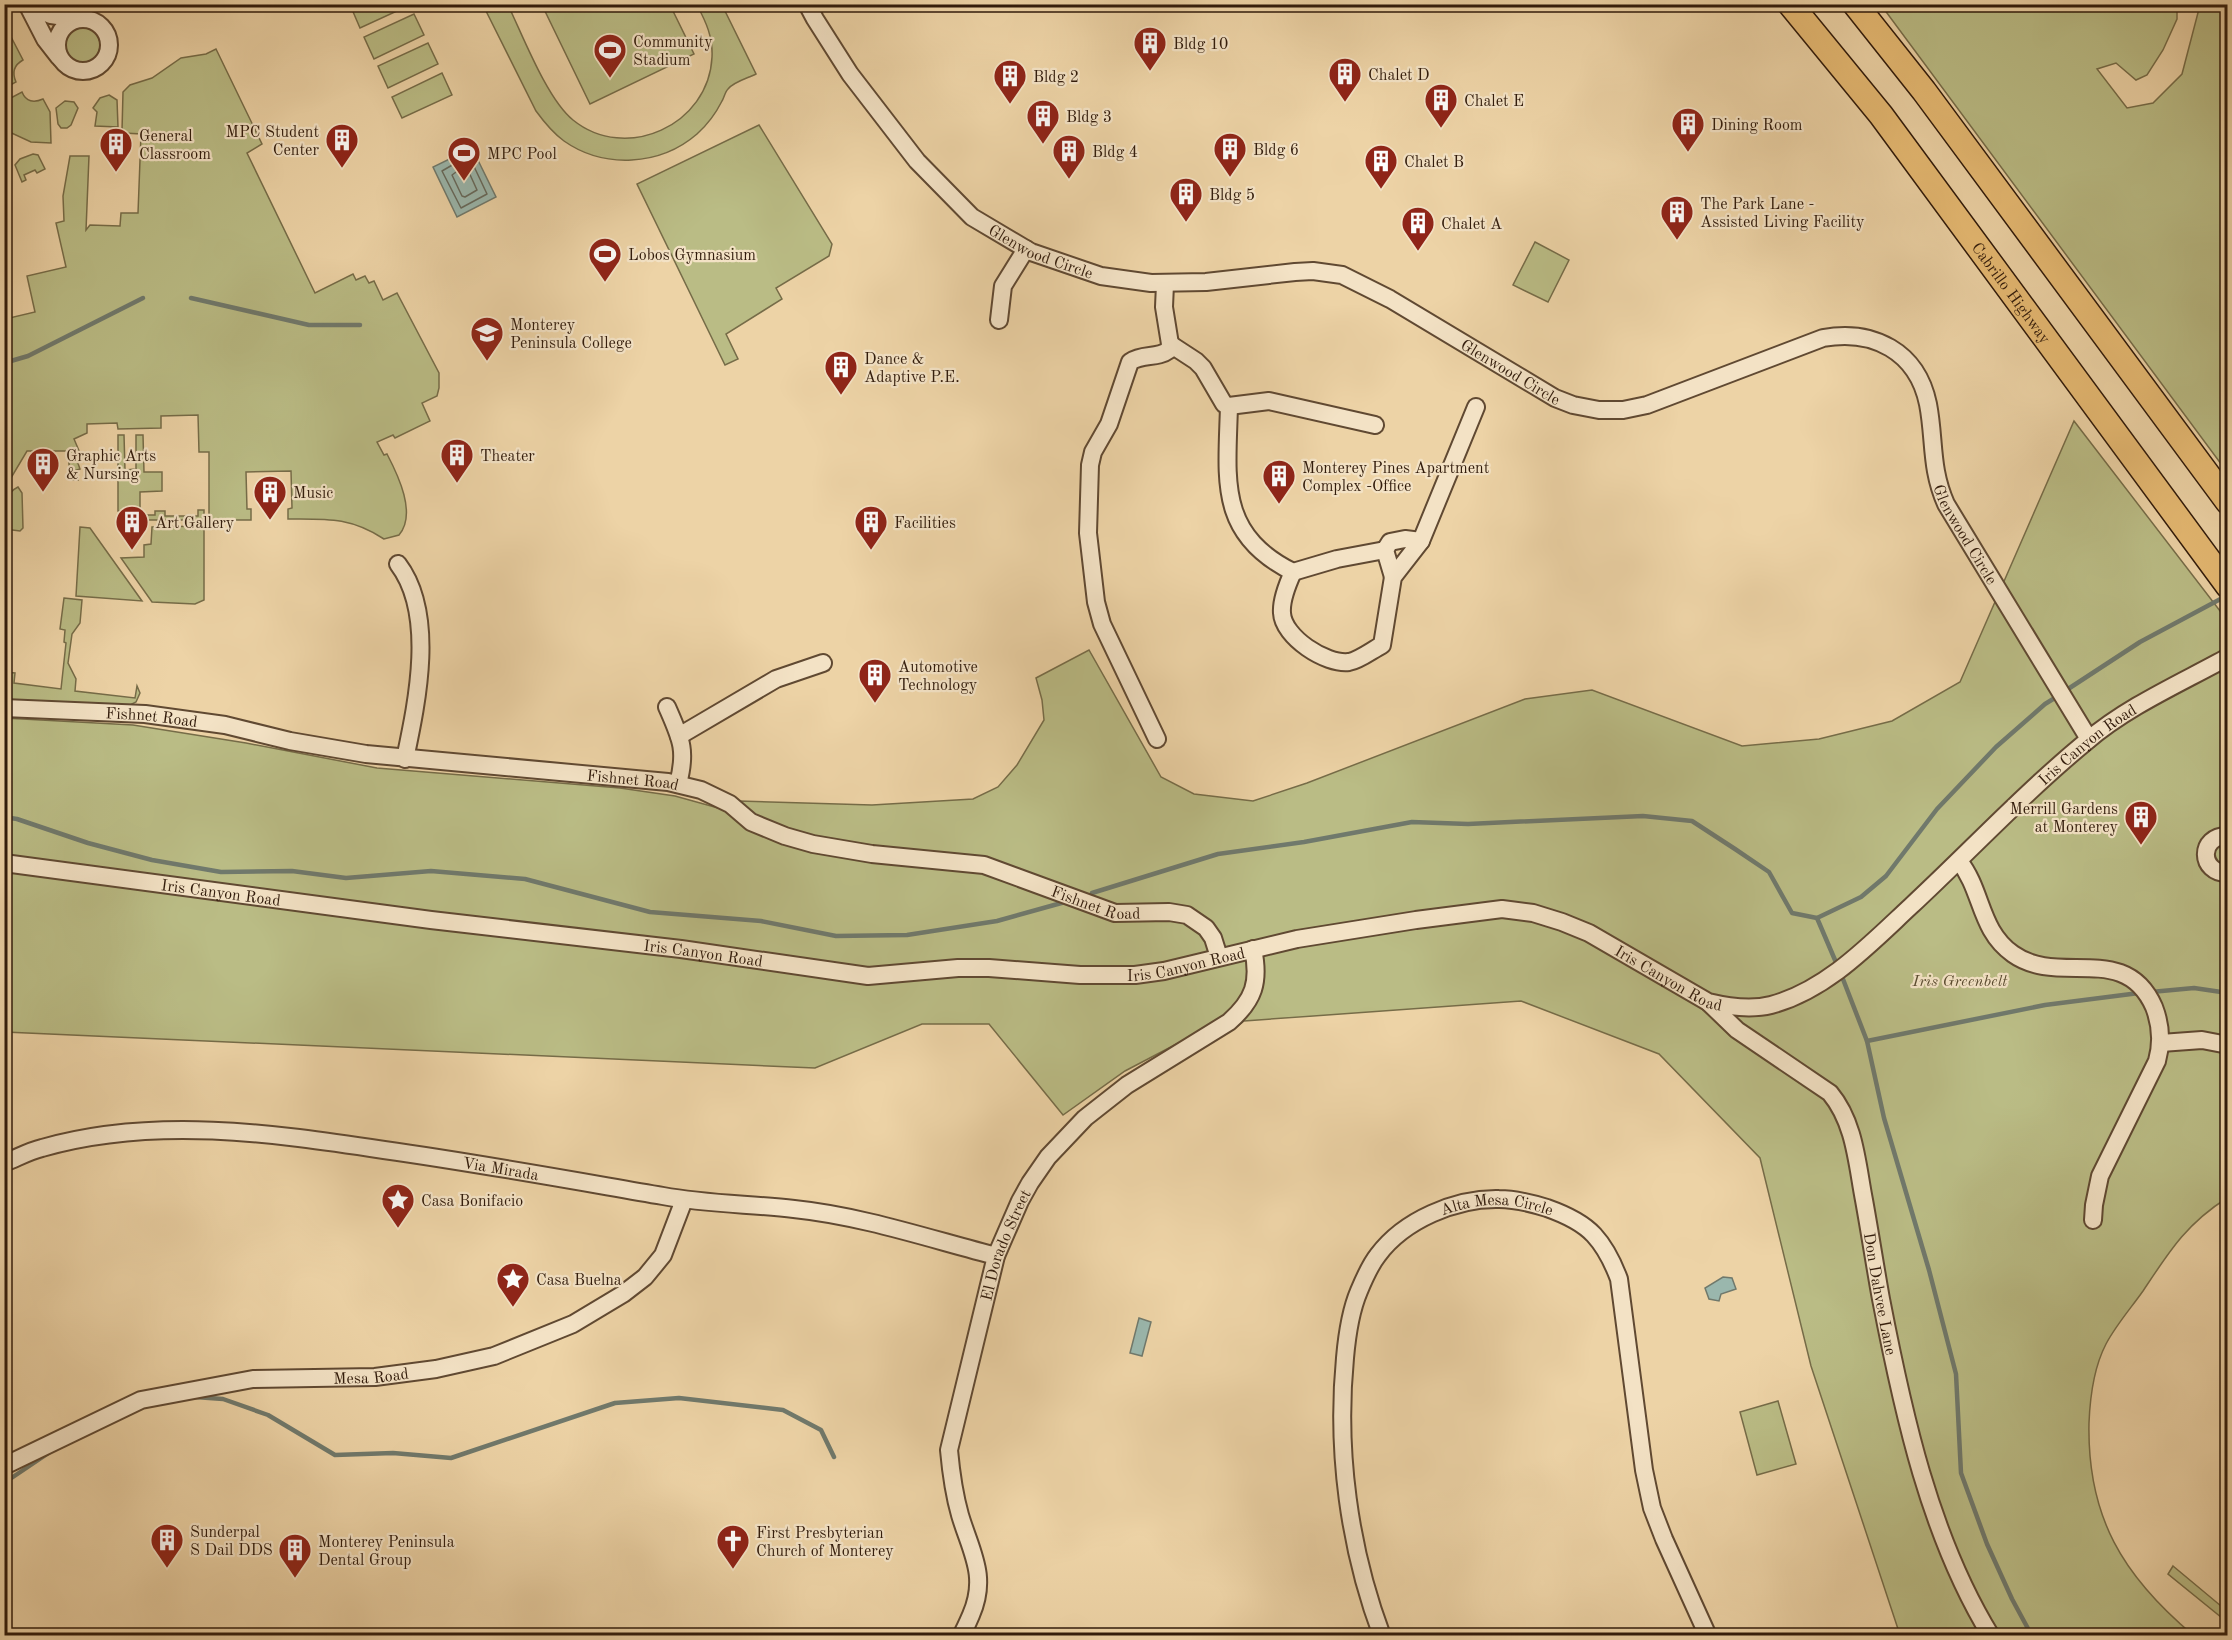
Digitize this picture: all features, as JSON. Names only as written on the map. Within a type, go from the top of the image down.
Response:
[{"type":"highway","name":"Cabrillo Highway","points":[[1790,4],[1881,115],[2228,586]]},
{"type":"highway","points":[[1855,4],[1905,66],[2228,502]]},
{"type":"street","points":[[27,4],[51,15],[87,19],[102,27],[109,42],[105,59],[92,69],[84,71],[68,66],[61,60],[45,39],[27,4]]},
{"type":"street","name":"Glenwood Circle","points":[[807,4],[814,19],[850,74],[917,161],[972,217],[1026,249],[1101,276],[1165,284],[1304,271],[1342,275],[1390,299],[1539,391],[1574,405],[1599,410],[1623,410],[1647,405],[1823,338],[1850,334],[1879,340],[1901,356],[1919,378],[1929,406],[1934,469],[1946,504],[2089,739]]},
{"type":"street","points":[[61,60],[57,43],[59,34],[63,27],[78,19]]},
{"type":"street","points":[[999,320],[1003,286],[1026,249]]},
{"type":"street","points":[[1157,739],[1102,624],[1096,602],[1088,533],[1089,476],[1093,452],[1109,424],[1130,362],[1141,356],[1165,353],[1169,350],[1164,307],[1165,284]]},
{"type":"street","points":[[1170,344],[1203,368],[1221,401],[1229,406],[1269,401],[1375,425]]},
{"type":"street","points":[[1229,406],[1228,475],[1235,515],[1239,526],[1254,547],[1278,565],[1293,572],[1337,559],[1384,550],[1390,542],[1405,539],[1420,541]]},
{"type":"street","points":[[1393,577],[1420,541],[1476,407]]},
{"type":"street","points":[[1293,572],[1282,613],[1289,632],[1308,648],[1328,660],[1349,662],[1382,645],[1393,577],[1384,550]]},
{"type":"street","points":[[398,564],[408,576],[414,593],[418,611],[419,636],[413,719],[405,759]]},
{"type":"street","name":"Iris Canyon Road","points":[[4,863],[431,920],[681,949],[868,976],[958,968],[1080,975],[1135,975],[1164,971],[1297,939],[1502,909],[1533,913],[1562,922],[1589,933],[1708,1002],[1727,1007],[1748,1008],[1771,1005],[1827,978],[1887,930],[2089,739],[2137,707],[2228,657]]},
{"type":"street","points":[[679,736],[776,679],[823,663]]},
{"type":"street","points":[[667,707],[679,736],[684,762],[678,784]]},
{"type":"street","name":"Fishnet Road","points":[[4,708],[145,714],[225,725],[327,748],[405,759],[603,775],[678,784],[701,790],[730,804],[751,822],[785,836],[813,844],[873,854],[984,865],[1115,913],[1169,912],[1187,915],[1206,928],[1213,938],[1219,957]]},
{"type":"street","points":[[2228,836],[2214,838],[2206,849],[2205,855],[2206,862],[2215,871],[2228,873]]},
{"type":"street","points":[[1959,861],[1970,877],[1985,920],[1999,942],[2007,949],[2023,960],[2038,966],[2104,968],[2126,976],[2141,988],[2151,1002],[2162,1043],[2157,1061],[2100,1176],[2094,1199],[2093,1220]]},
{"type":"street","name":"El Dorado Street","points":[[962,1634],[975,1606],[980,1585],[975,1559],[951,1476],[949,1450],[996,1256],[1030,1183],[1048,1157],[1085,1118],[1127,1085],[1229,1022],[1238,1014],[1250,999],[1256,979],[1253,949]]},
{"type":"street","name":"Don Dahvee Lane","points":[[1708,1002],[1737,1030],[1830,1093],[1840,1106],[1852,1137],[1882,1302],[1912,1440],[1933,1510],[1960,1579],[1991,1635]]},
{"type":"street","points":[[2162,1043],[2202,1040],[2228,1045]]},
{"type":"street","name":"Via Mirada","points":[[4,1163],[40,1148],[110,1134],[218,1130],[335,1143],[452,1160],[684,1200],[795,1209],[847,1218],[996,1256]]},
{"type":"street","name":"Alta Mesa Circle","points":[[1382,1635],[1357,1551],[1345,1485],[1342,1422],[1343,1374],[1353,1309],[1359,1291],[1378,1255],[1406,1229],[1442,1210],[1497,1199],[1534,1204],[1575,1220],[1593,1234],[1612,1262],[1618,1279],[1644,1470],[1652,1508],[1708,1635]]},
{"type":"street","name":"Mesa Road","points":[[4,1466],[141,1400],[254,1379],[375,1377],[436,1369],[494,1356],[573,1324],[623,1294],[645,1277],[663,1255],[684,1200]]},
{"type":"green space","points":[[356,4],[410,5],[360,28],[351,7]]},
{"type":"green space","points":[[483,5],[508,5],[545,83],[563,110],[573,120],[594,132],[617,138],[639,137],[661,130],[681,118],[696,102],[707,81],[712,57],[708,30],[697,5],[722,5],[756,74],[730,87],[708,123],[682,145],[649,158],[614,160],[596,156],[564,141],[552,131],[536,111]]},
{"type":"green space","name":"Community Stadium","points":[[542,5],[670,5],[694,54],[590,104]]},
{"type":"green space","points":[[1881,5],[2177,5],[2177,19],[2163,50],[2147,75],[2136,80],[2116,63],[2097,69],[2127,108],[2153,103],[2182,74],[2200,5],[2227,5],[2227,472]]},
{"type":"green space","points":[[414,14],[424,35],[374,59],[364,37]]},
{"type":"green space","points":[[82,27],[94,33],[100,45],[94,57],[82,63],[70,57],[64,45],[70,33]]},
{"type":"green space","points":[[8,31],[23,60],[15,70],[16,82],[5,88],[5,33]]},
{"type":"green space","points":[[428,43],[438,64],[388,88],[378,66]]},
{"type":"green space","points":[[216,49],[262,144],[247,153],[315,293],[353,274],[356,280],[365,276],[369,283],[374,281],[383,300],[397,293],[439,373],[437,396],[422,403],[430,421],[395,438],[393,435],[377,442],[384,455],[387,454],[404,494],[406,516],[399,535],[384,539],[349,523],[288,519],[288,509],[292,508],[291,471],[246,472],[247,509],[251,509],[251,520],[209,520],[209,452],[199,452],[198,415],[161,416],[161,428],[118,429],[117,423],[87,424],[87,433],[74,439],[80,453],[75,455],[80,469],[74,471],[78,480],[70,477],[68,451],[27,451],[5,488],[5,319],[35,312],[27,276],[66,267],[56,223],[64,221],[63,196],[70,156],[89,156],[86,230],[90,225],[120,226],[121,213],[138,213],[141,134],[122,131],[123,92],[130,85],[152,78],[181,58],[206,54]]},
{"type":"green space","points":[[442,73],[452,95],[402,118],[392,97]]},
{"type":"green space","points":[[22,92],[31,101],[43,99],[50,112],[51,143],[31,142],[5,130],[5,101]]},
{"type":"green space","points":[[109,95],[117,100],[118,127],[95,126],[97,112],[93,108],[100,98]]},
{"type":"green space","points":[[65,101],[74,102],[78,108],[71,125],[61,128],[58,124],[56,108]]},
{"type":"green space","points":[[759,125],[832,244],[829,256],[776,288],[782,299],[726,334],[738,359],[725,365],[637,184]]},
{"type":"green space","points":[[33,154],[38,155],[45,169],[24,175],[26,180],[22,182],[15,165],[20,159]]},
{"type":"green space","points":[[1535,242],[1569,260],[1548,302],[1513,285]]},
{"type":"green space","name":"Iris Greenbelt","points":[[2074,421],[2227,620],[2227,1198],[2200,1218],[2179,1240],[2110,1337],[2096,1372],[2089,1423],[2090,1457],[2095,1487],[2103,1516],[2114,1542],[2129,1567],[2147,1590],[2193,1635],[1900,1635],[1811,1366],[1760,1158],[1659,1054],[1521,1001],[1244,1021],[1236,1027],[1224,1019],[1125,1071],[1063,1115],[989,1024],[922,1024],[815,1068],[5,1032],[4,718],[133,725],[246,743],[377,768],[620,788],[675,796],[718,808],[739,801],[872,805],[973,799],[998,787],[1017,765],[1044,720],[1036,678],[1089,650],[1161,777],[1194,794],[1253,801],[1307,783],[1525,699],[1592,690],[1742,746],[1819,739],[1892,721],[1960,682]]},
{"type":"green space","points":[[118,435],[124,435],[125,470],[136,469],[136,435],[143,435],[144,472],[162,472],[162,491],[140,492],[140,511],[143,511],[143,515],[155,515],[155,511],[165,511],[165,516],[198,516],[198,510],[204,510],[204,520],[132,520],[132,511],[118,511]]},
{"type":"green space","points":[[18,487],[22,493],[23,528],[20,531],[5,529],[4,517],[6,500]]},
{"type":"green space","points":[[204,526],[204,600],[195,604],[152,602],[121,558],[144,557],[144,545],[151,544],[152,527]]},
{"type":"green space","points":[[80,527],[90,528],[142,601],[76,596]]},
{"type":"green space","points":[[64,598],[82,600],[80,623],[72,634],[68,663],[76,679],[75,691],[135,698],[137,686],[140,693],[136,702],[130,705],[5,700],[5,672],[15,673],[14,683],[61,689],[66,643],[64,642],[65,630],[60,629]]},
{"type":"green space","points":[[1778,1401],[1796,1464],[1757,1475],[1740,1412]]},
{"type":"green space","points":[[2173,1566],[2227,1611],[2227,1622],[2168,1574]]},
{"type":"water","name":"MPC Pool","points":[[472,148],[496,197],[457,217],[433,167]]},
{"type":"water","points":[[1723,1277],[1732,1278],[1736,1289],[1721,1294],[1719,1301],[1709,1299],[1705,1288]]},
{"type":"water","points":[[1139,1318],[1151,1322],[1142,1356],[1130,1353]]},
{"type":"waterway","points":[[4,363],[28,356],[143,298]]},
{"type":"waterway","points":[[191,298],[309,325],[360,325]]},
{"type":"waterway","points":[[2065,691],[2140,642],[2228,595]]},
{"type":"waterway","points":[[1092,893],[1218,854],[1304,842],[1412,822],[1468,824],[1643,816],[1692,821],[1769,872],[1792,913],[1817,918],[1861,897],[1886,876],[1937,809],[1996,747],[2045,704],[2058,696]]},
{"type":"waterway","points":[[4,817],[152,860],[221,872],[292,871],[346,878],[431,871],[525,879],[650,912],[761,921],[836,936],[907,935],[997,921],[1065,902]]},
{"type":"waterway","points":[[1817,918],[1838,967]]},
{"type":"waterway","points":[[1841,974],[1867,1041],[1884,1118],[1929,1270],[1956,1374],[1961,1473],[1987,1544],[2032,1636]]},
{"type":"waterway","points":[[2151,992],[2194,988],[2228,993]]},
{"type":"waterway","points":[[1867,1041],[2045,1005],[2139,993]]},
{"type":"waterway","points":[[195,1397],[223,1399],[268,1415],[335,1455],[393,1453],[451,1458],[615,1403],[679,1398],[783,1410],[821,1430],[834,1457]]},
{"type":"waterway","points":[[4,1483],[50,1452]]},
{"type":"place","name":"Bldg 10","points":[[1150,72]]},
{"type":"place","name":"Community Stadium","points":[[610,79]]},
{"type":"place","name":"Chalet D","points":[[1345,103]]},
{"type":"place","name":"Bldg 2","points":[[1010,105]]},
{"type":"place","name":"Chalet E","points":[[1441,129]]},
{"type":"place","name":"Bldg 3","points":[[1043,145]]},
{"type":"place","name":"Dining Room","points":[[1688,153]]},
{"type":"place","name":"MPC Student Center","points":[[342,169]]},
{"type":"place","name":"General Classroom","points":[[116,173]]},
{"type":"place","name":"Bldg 6","points":[[1230,178]]},
{"type":"place","name":"Bldg 4","points":[[1069,180]]},
{"type":"place","name":"MPC Pool","points":[[464,182]]},
{"type":"place","name":"Chalet B","points":[[1381,190]]},
{"type":"place","name":"Bldg 5","points":[[1186,223]]},
{"type":"place","name":"The Park Lane - Assisted Living Facility","points":[[1677,241]]},
{"type":"place","name":"Chalet A","points":[[1418,252]]},
{"type":"place","name":"Lobos Gymnasium","points":[[605,283]]},
{"type":"place","name":"Monterey Peninsula College","points":[[487,362]]},
{"type":"place","name":"Dance & Adaptive P.E.","points":[[841,396]]},
{"type":"place","name":"Theater","points":[[457,484]]},
{"type":"place","name":"Graphic Arts & Nursing","points":[[43,493]]},
{"type":"place","name":"Monterey Pines Apartment Complex -Office","points":[[1279,505]]},
{"type":"place","name":"Music","points":[[270,521]]},
{"type":"place","name":"Art Gallery","points":[[132,551]]},
{"type":"place","name":"Facilities","points":[[871,551]]},
{"type":"place","name":"Automotive Technology","points":[[875,704]]},
{"type":"place","name":"Merrill Gardens at Monterey","points":[[2141,846]]},
{"type":"place","name":"Casa Bonifacio","points":[[398,1229]]},
{"type":"place","name":"Casa Buelna","points":[[513,1308]]},
{"type":"place","name":"Sunderpal S Dail DDS","points":[[167,1569]]},
{"type":"place","name":"First Presbyterian Church of Monterey","points":[[733,1570]]},
{"type":"place","name":"Monterey Peninsula Dental Group","points":[[295,1579]]}]
